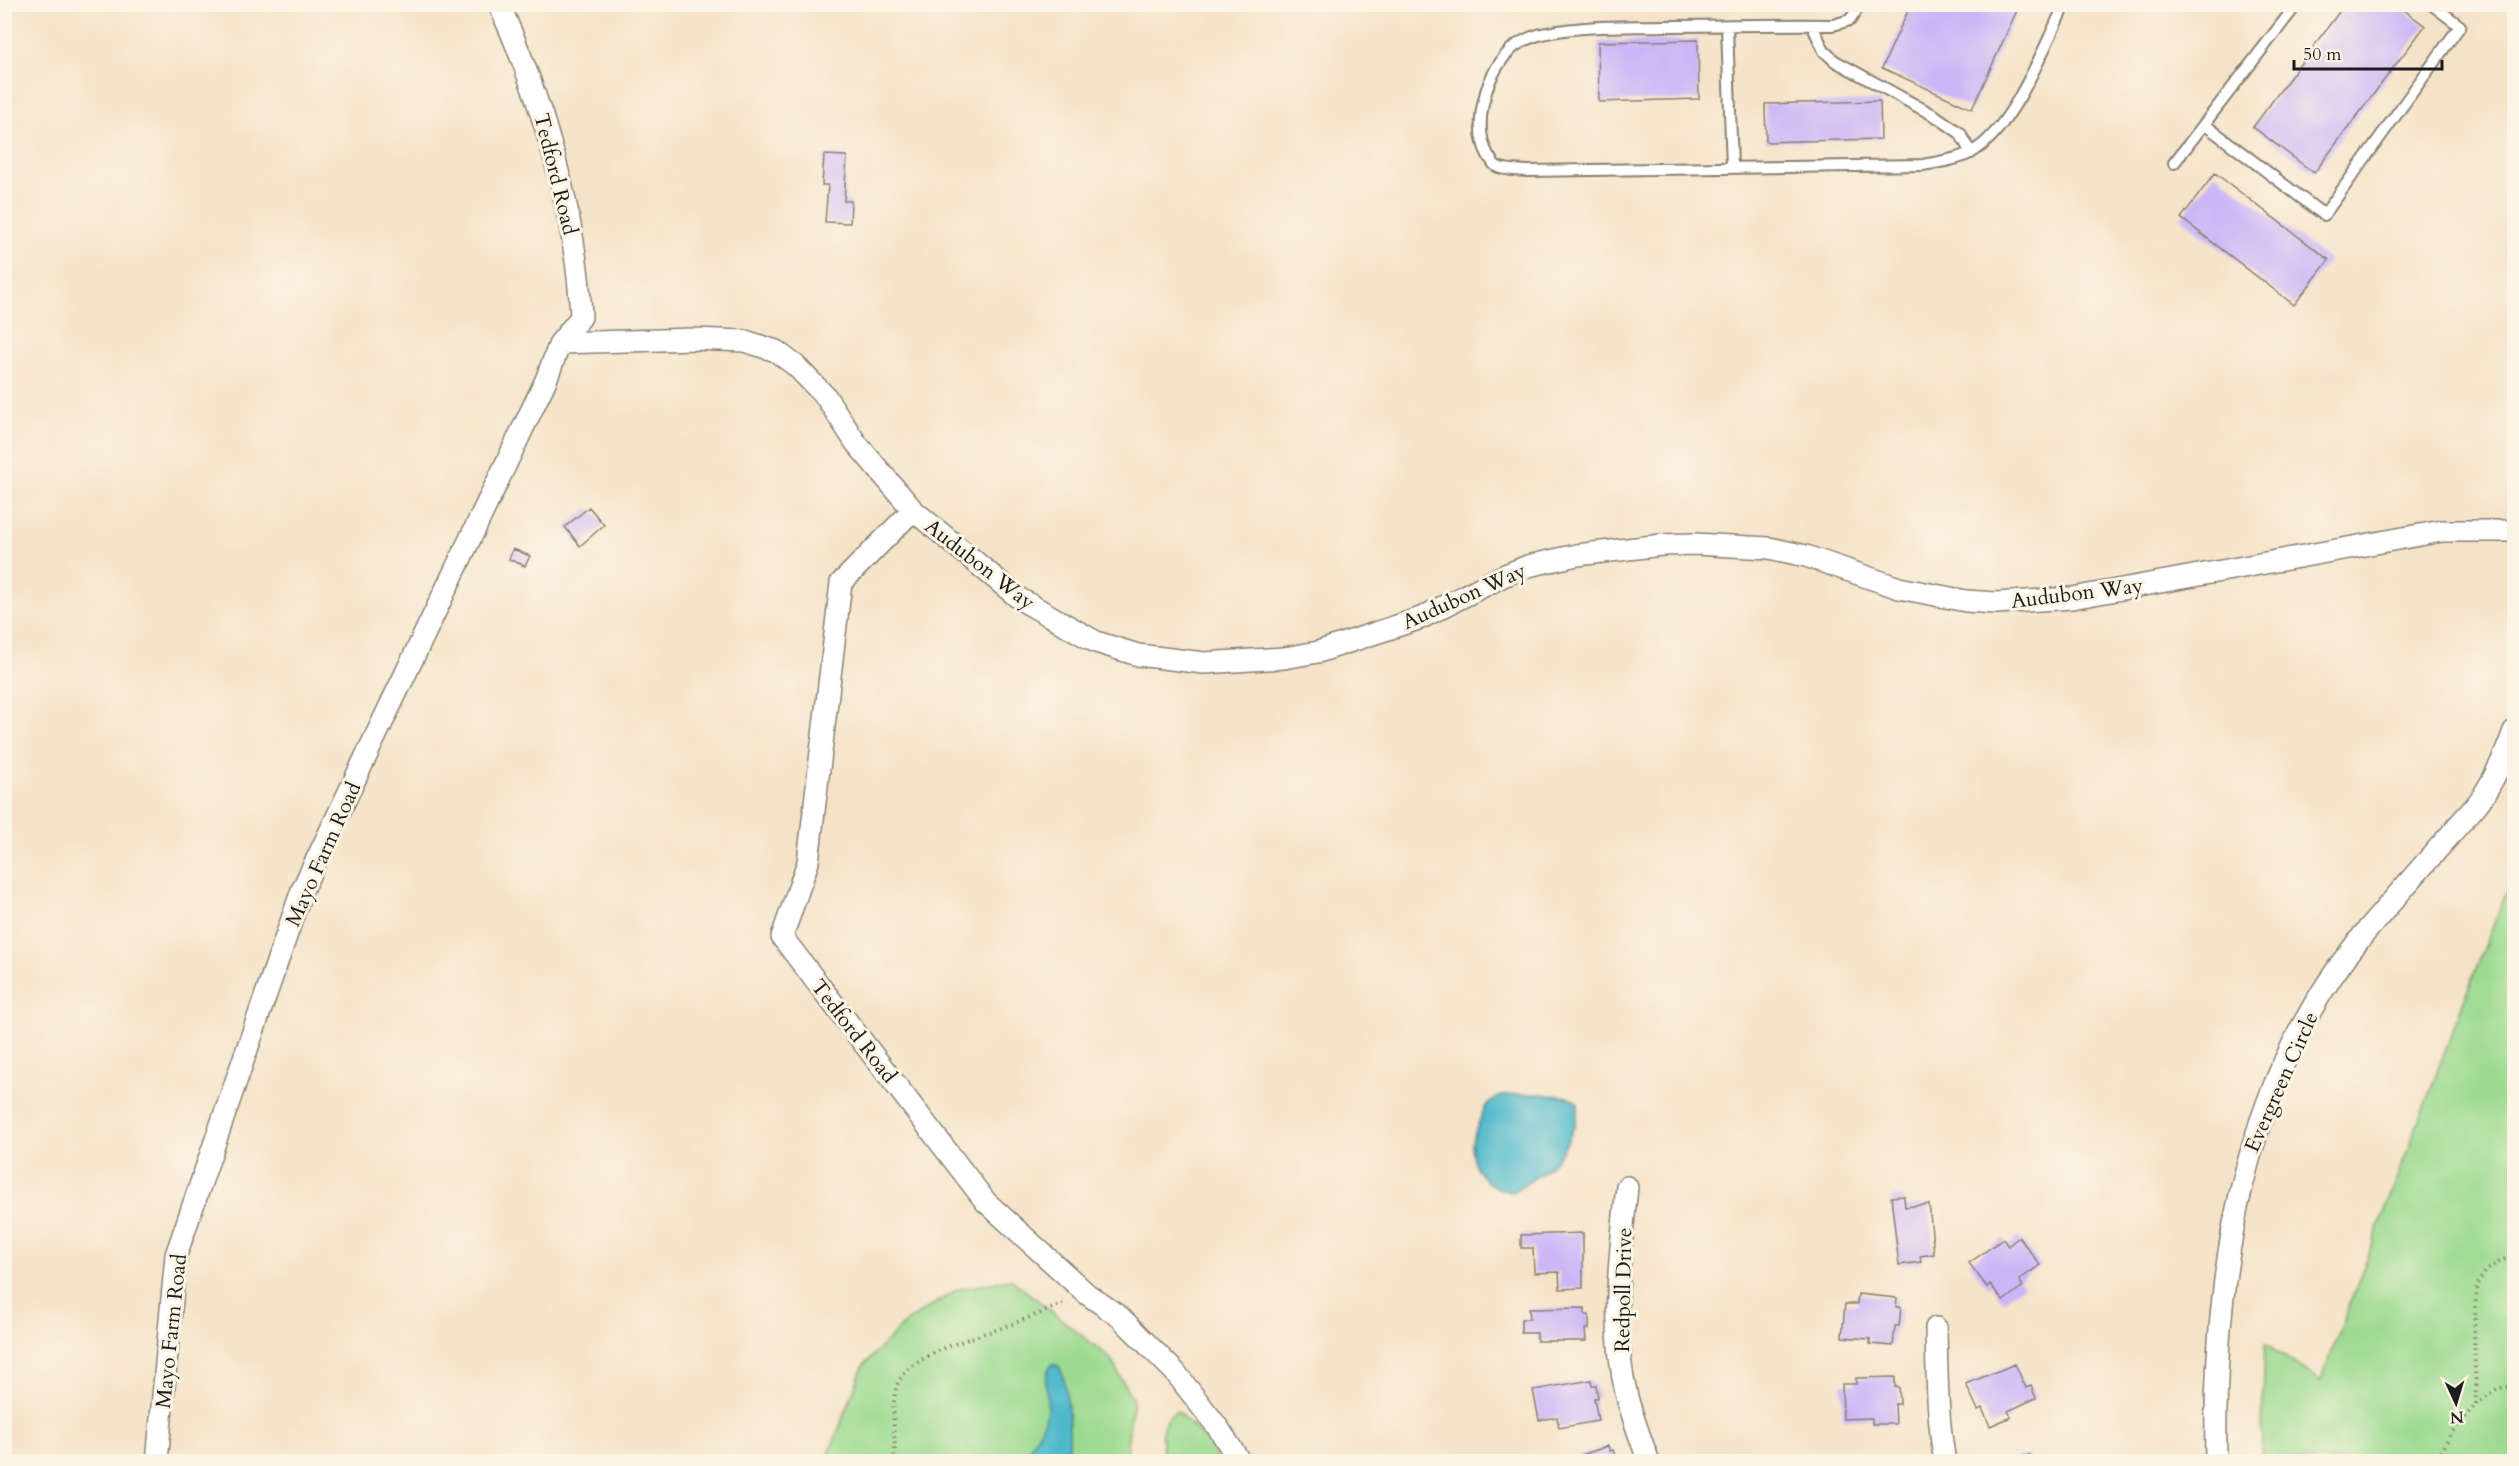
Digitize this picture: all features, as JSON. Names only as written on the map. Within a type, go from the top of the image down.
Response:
[{"type":"street","name":"Tedford Road","points":[[499,4],[524,60],[537,99],[574,252],[581,317],[560,343]]},
{"type":"street","name":"Audubon Way","points":[[560,343],[693,339],[745,341],[776,351],[796,366],[826,397],[856,444],[913,510],[1020,599],[1096,642],[1138,655],[1204,663],[1284,658],[1318,652],[1421,618],[1503,576],[1528,567],[1577,555],[1662,545],[1694,544],[1769,548],[1806,556],[1899,588],[1966,601],[1996,603],[2072,598],[2442,531],[2502,529],[2514,531]]},
{"type":"street","name":"Mayo Farm Road","points":[[157,1461],[176,1255],[302,890],[546,380],[560,343]]},
{"type":"street","name":"Tedford Road","points":[[913,510],[841,583],[808,862],[782,937],[986,1202],[1087,1294],[1120,1317],[1175,1372],[1240,1461]]},
{"type":"street","name":"Evergreen Circle","points":[[2216,1461],[2215,1413],[2220,1319],[2231,1230],[2246,1162],[2271,1097],[2304,1020],[2358,942],[2482,798],[2507,751],[2514,731]]},
{"type":"street","name":"Redpoll Drive","points":[[1627,1187],[1620,1253],[1619,1329],[1627,1396],[1649,1461]]},
{"type":"street","points":[[1936,1328],[1936,1374],[1945,1461]]},
{"type":"lane","points":[[1861,4],[1850,20],[1833,25],[1602,27],[1548,32],[1526,39],[1517,44],[1504,57],[1492,76],[1483,107],[1482,136],[1494,165],[1506,170],[1923,165],[1955,159],[1971,153],[1988,141],[2008,118],[2065,4]]},
{"type":"lane","points":[[2174,163],[2297,4]]},
{"type":"lane","points":[[2204,124],[2324,215],[2460,26],[2431,4]]},
{"type":"lane","points":[[1812,25],[1824,51],[1835,61],[1937,117],[1960,133],[1971,153]]},
{"type":"lane","points":[[1727,26],[1732,168]]},
{"type":"path","points":[[2476,1404],[2475,1317],[2480,1279],[2491,1267],[2514,1254]]},
{"type":"path","points":[[894,1461],[895,1401],[898,1383],[906,1372],[943,1347],[1008,1326],[1087,1294]]},
{"type":"path","points":[[2434,1461],[2455,1428],[2476,1404],[2498,1388],[2514,1388]]},
{"type":"green space","points":[[2514,874],[2514,1461],[2261,1461],[2265,1344],[2321,1381],[2475,971]]},
{"type":"green space","points":[[1011,1279],[1110,1358],[1133,1400],[1125,1461],[826,1462],[863,1366],[906,1322],[956,1290]]},
{"type":"green space","points":[[1177,1411],[1211,1446],[1217,1461],[1164,1461],[1163,1426],[1166,1420]]},
{"type":"water","points":[[1540,1094],[1570,1097],[1578,1103],[1572,1132],[1559,1155],[1539,1175],[1513,1192],[1499,1189],[1481,1175],[1472,1154],[1473,1138],[1483,1112],[1488,1103],[1499,1097]]},
{"type":"water","points":[[1052,1364],[1059,1366],[1065,1385],[1069,1441],[1067,1461],[1024,1461],[1046,1417],[1046,1380]]},
{"type":"building","points":[[1911,4],[2020,4],[1972,109],[1882,68]]},
{"type":"building","points":[[2345,4],[2396,4],[2425,26],[2314,173],[2253,127]]},
{"type":"building","points":[[1698,40],[1699,99],[1599,102],[1598,42]]},
{"type":"building","points":[[1880,101],[1881,139],[1766,142],[1765,104]]},
{"type":"building","points":[[824,155],[847,156],[844,201],[851,201],[850,223],[825,222],[828,185],[822,185]]},
{"type":"building","points":[[2215,173],[2329,260],[2294,305],[2181,218]]},
{"type":"building","points":[[589,507],[604,525],[580,546],[565,527]]},
{"type":"building","points":[[513,549],[530,556],[525,566],[509,559]]},
{"type":"building","points":[[1904,1196],[1905,1207],[1929,1204],[1934,1254],[1920,1256],[1921,1262],[1899,1265],[1891,1197]]},
{"type":"building","points":[[1583,1233],[1583,1288],[1560,1289],[1559,1272],[1534,1273],[1533,1248],[1521,1248],[1521,1235]]},
{"type":"building","points":[[2019,1237],[2040,1265],[2019,1280],[2023,1286],[2003,1301],[1990,1284],[1987,1287],[1969,1263],[2003,1239],[2008,1246]]},
{"type":"building","points":[[1858,1294],[1897,1298],[1896,1307],[1901,1307],[1899,1326],[1895,1326],[1893,1346],[1870,1344],[1870,1339],[1842,1337],[1845,1304],[1857,1304]]},
{"type":"building","points":[[1585,1308],[1585,1315],[1589,1315],[1589,1329],[1585,1329],[1586,1341],[1537,1341],[1537,1333],[1521,1333],[1521,1319],[1530,1319],[1529,1309]]},
{"type":"building","points":[[2015,1364],[2026,1388],[2031,1386],[2036,1398],[2008,1411],[2011,1417],[1990,1426],[1982,1408],[1978,1410],[1966,1384]]},
{"type":"building","points":[[1895,1377],[1895,1387],[1899,1387],[1900,1404],[1895,1404],[1896,1424],[1872,1424],[1872,1418],[1843,1419],[1842,1384],[1856,1384],[1856,1378]]},
{"type":"building","points":[[1591,1380],[1592,1385],[1596,1385],[1598,1398],[1594,1398],[1598,1421],[1559,1428],[1557,1417],[1539,1420],[1533,1390]]},
{"type":"building","points":[[1608,1446],[1610,1451],[1613,1450],[1617,1462],[1561,1462]]},
{"type":"building","points":[[2030,1455],[2030,1460],[2043,1458],[2043,1462],[1993,1462]]}]
